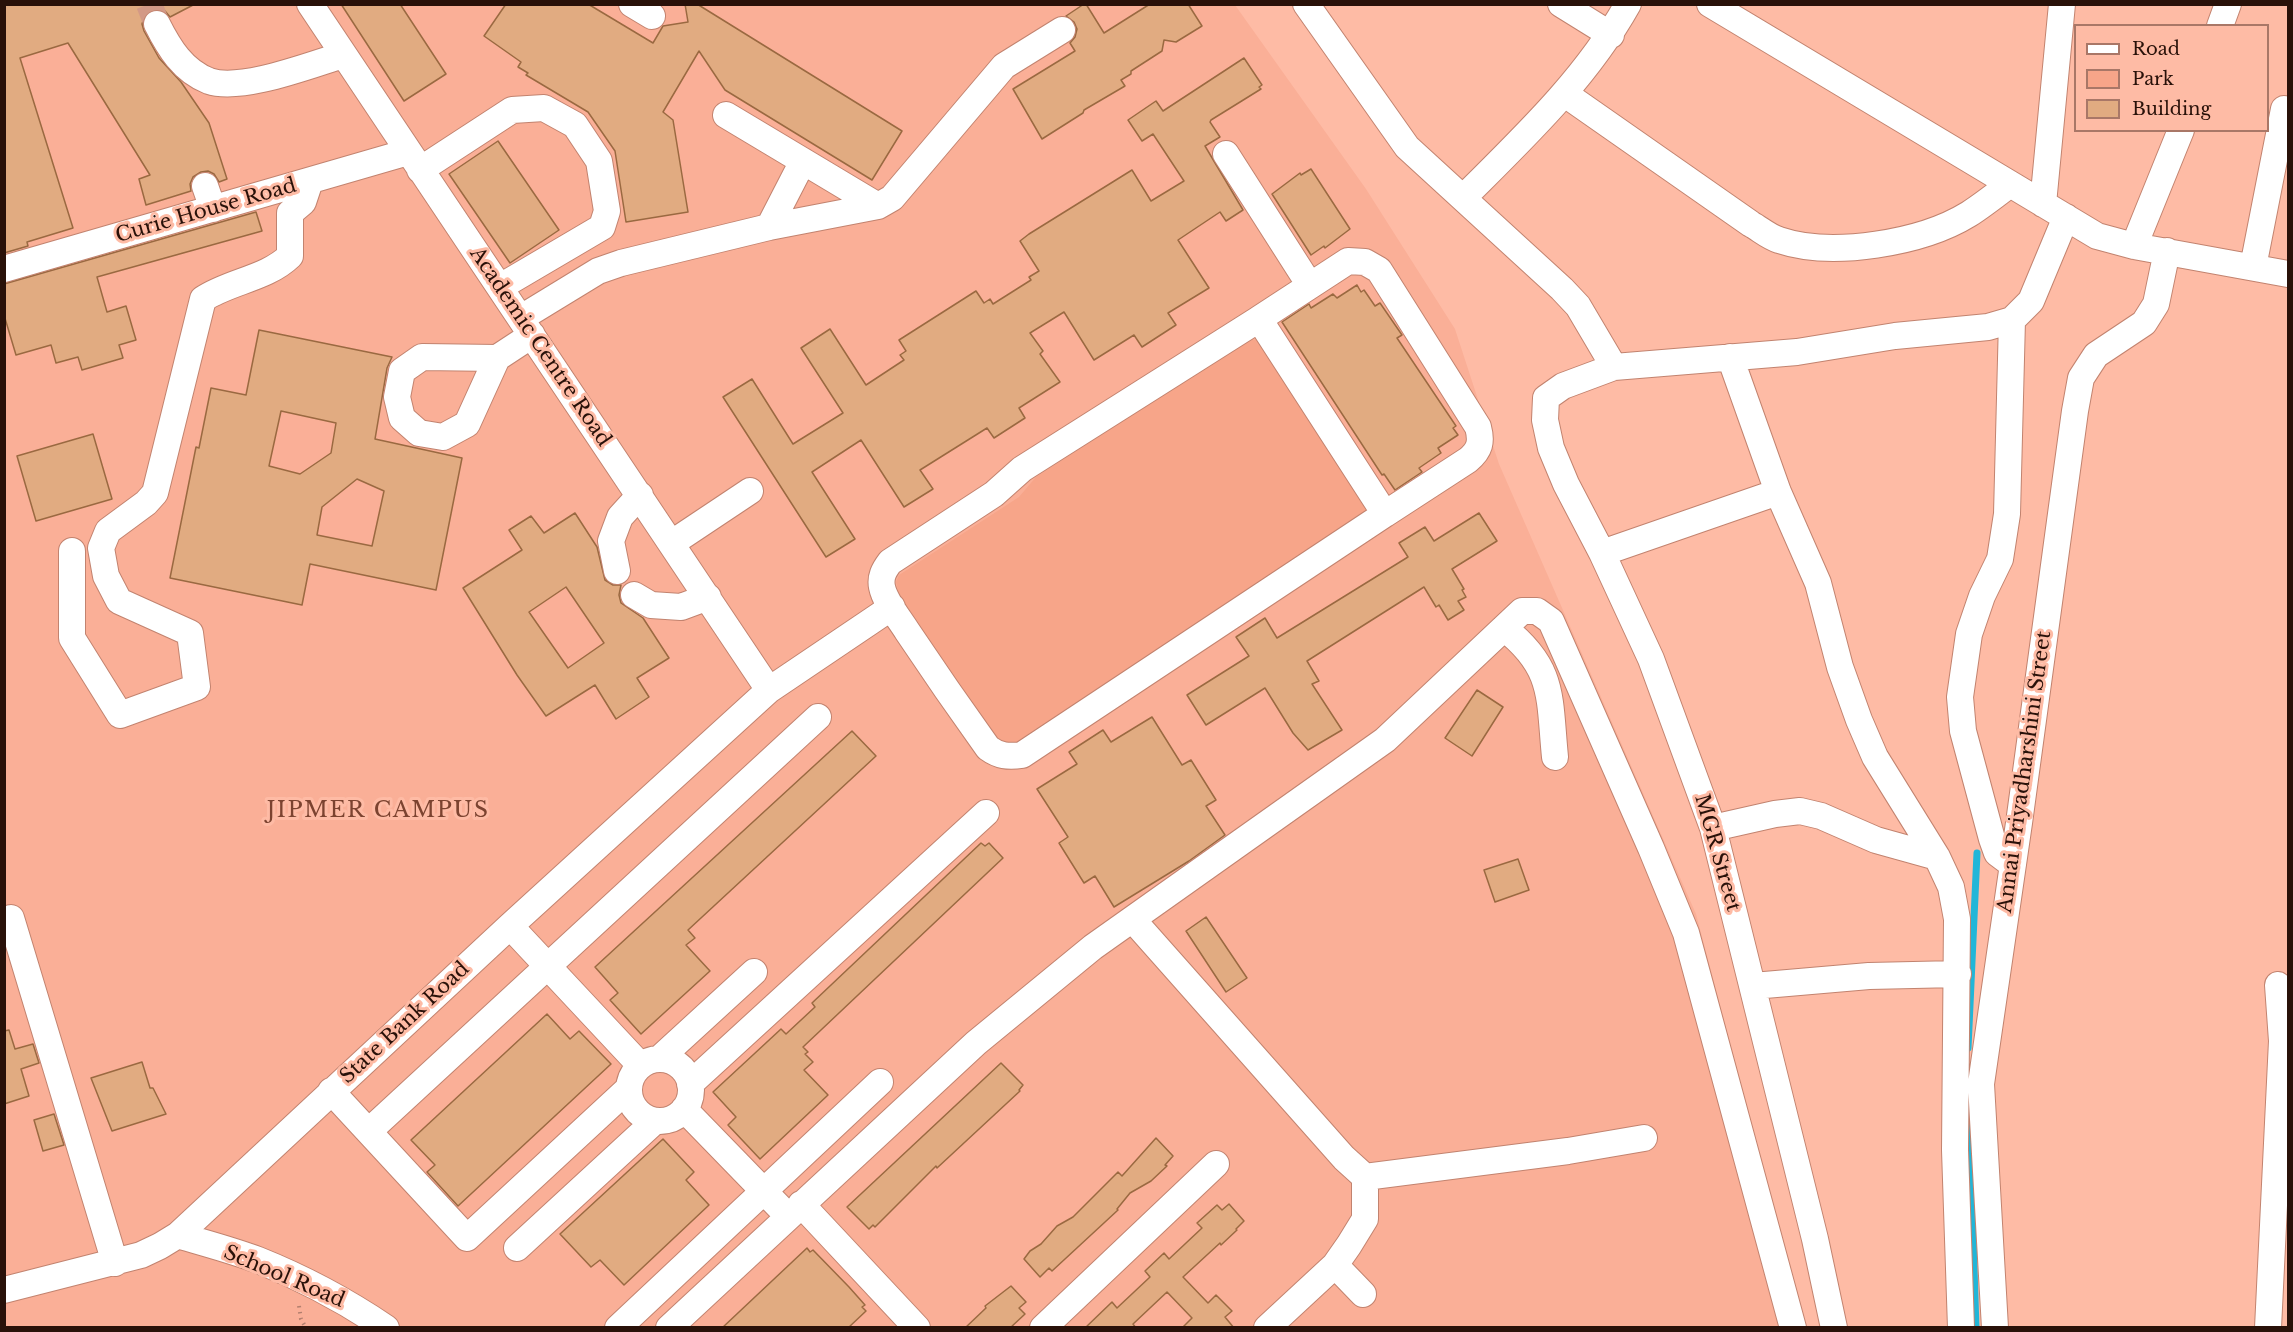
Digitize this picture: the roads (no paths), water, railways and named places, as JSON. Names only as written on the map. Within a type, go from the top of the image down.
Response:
[{"type":"street","name":"Academic Centre Road","points":[[310,4],[769,690]]},
{"type":"street","points":[[1306,4],[1407,147],[1562,288],[1578,306],[1614,367],[1797,352],[1895,336],[1988,327],[2012,320],[2031,301],[2066,217]]},
{"type":"street","points":[[1561,4],[1611,35]]},
{"type":"street","points":[[1463,198],[1565,94],[1611,35],[1628,4]]},
{"type":"street","points":[[1710,4],[2097,236],[2134,246],[2289,274]]},
{"type":"street","points":[[2043,204],[2067,37],[2062,4]]},
{"type":"street","points":[[2221,24],[2228,4]]},
{"type":"street","points":[[157,24],[168,47],[180,62],[192,71],[215,82],[245,82],[267,78],[343,55]]},
{"type":"street","points":[[496,358],[527,326],[598,272],[621,263],[769,227],[878,206],[892,198],[1005,66],[1062,30]]},
{"type":"street","points":[[1565,94],[1777,240],[1845,249],[1916,237],[1968,215],[2010,184]]},
{"type":"street","name":"Curie House Road","points":[[4,269],[209,198],[414,161],[512,110],[543,108],[575,125],[599,161],[608,211],[602,227],[500,287]]},
{"type":"street","points":[[2253,267],[2280,108]]},
{"type":"street","points":[[726,115],[878,206]]},
{"type":"street","points":[[2134,246],[2180,132]]},
{"type":"street","points":[[1226,154],[1309,284]]},
{"type":"street","points":[[769,227],[803,161]]},
{"type":"street","points":[[72,551],[72,638],[120,714],[197,687],[190,633],[119,601],[106,576],[100,548],[108,531],[146,503],[155,493],[203,299],[214,292],[278,268],[290,256],[290,213],[303,202],[310,181]]},
{"type":"street","name":"Annai Priyadharshini Street","points":[[1995,1328],[1981,1084],[2075,411],[2081,378],[2096,355],[2144,323],[2156,304],[2167,251]]},
{"type":"street","points":[[1348,261],[1365,262],[1379,270],[1478,427],[1480,446],[1476,453],[1022,756],[1003,756],[988,748],[945,688],[882,590],[881,580],[884,571],[890,562],[994,494],[1022,469],[1259,319],[1309,284],[1348,261]]},
{"type":"street","points":[[1259,319],[1385,514]]},
{"type":"street","points":[[2012,320],[2007,514],[2000,559],[1982,596],[1969,634],[1960,697],[1963,731],[1992,839],[1997,853],[2013,865]]},
{"type":"street","points":[[1730,357],[1778,492],[1818,583],[1840,667],[1858,720],[1875,757],[1937,857],[1951,887],[1957,919],[1955,1150],[1961,1328]]},
{"type":"street","name":"MGR Street","points":[[1614,367],[1563,386],[1546,398],[1545,420],[1551,448],[1566,484],[1602,553],[1651,659],[1713,828],[1815,1239],[1834,1328]]},
{"type":"street","points":[[672,543],[750,490]]},
{"type":"street","points":[[1602,553],[1778,492]]},
{"type":"street","points":[[617,571],[611,541],[621,517],[640,495]]},
{"type":"street","points":[[634,595],[651,605],[681,607],[708,597]]},
{"type":"street","name":"State Bank Road","points":[[4,1290],[141,1255],[178,1235],[331,1091],[769,690],[892,607]]},
{"type":"street","points":[[669,1328],[976,1043],[1093,948],[1385,740],[1522,611],[1537,611],[1551,621],[1686,933],[1793,1328]]},
{"type":"street","points":[[1503,628],[1522,642],[1541,669],[1548,688],[1555,757]]},
{"type":"street","points":[[369,1131],[818,717]]},
{"type":"street","points":[[1713,828],[1775,814],[1800,811],[1821,816],[1876,840],[1937,857]]},
{"type":"street","points":[[690,1084],[986,813]]},
{"type":"street","points":[[11,918],[115,1263]]},
{"type":"street","points":[[1133,920],[1344,1158],[1365,1178],[1365,1219],[1335,1265],[1267,1328]]},
{"type":"street","points":[[510,926],[548,966],[649,1062],[676,1063],[683,1069],[690,1084],[691,1093],[684,1109],[671,1119],[656,1121],[647,1118],[633,1106],[628,1089]]},
{"type":"street","points":[[331,1091],[467,1238],[628,1089],[632,1076],[754,972]]},
{"type":"street","points":[[1753,986],[1869,976],[1958,974]]},
{"type":"street","points":[[2268,1328],[2282,1041],[2278,985]]},
{"type":"street","points":[[618,1328],[880,1082]]},
{"type":"street","points":[[684,1109],[762,1191],[794,1210],[911,1325]]},
{"type":"street","points":[[517,1248],[656,1121]]},
{"type":"street","points":[[1365,1178],[1568,1151],[1644,1138]]},
{"type":"street","points":[[1042,1328],[1216,1164]]},
{"type":"street","name":"School Road","points":[[178,1235],[257,1260],[332,1295],[386,1328]]},
{"type":"street","points":[[1335,1265],[1363,1294]]},
{"type":"waterway","points":[[1968,1048],[1977,853]]},
{"type":"waterway","points":[[1968,1086],[1976,1328]]},
{"type":"tunnel","points":[[149,4],[157,24]]},
{"type":"district","name":"JIPMER CAMPUS","points":[[378,811]]}]
